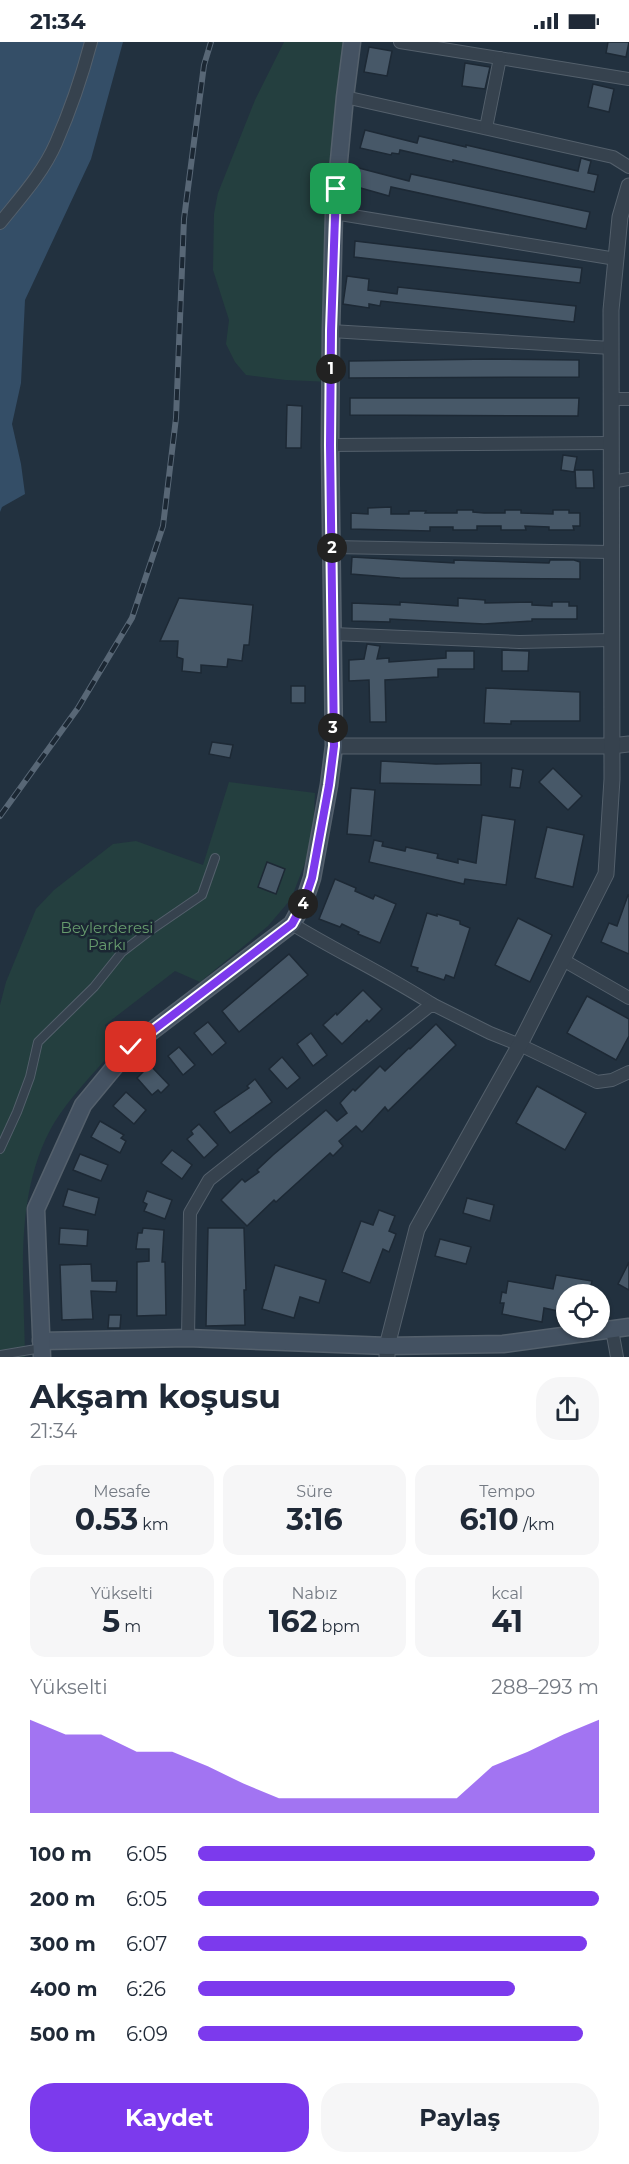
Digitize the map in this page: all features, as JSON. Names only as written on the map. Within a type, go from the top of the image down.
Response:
[{"type":"main road","points":[[352,42],[334,213],[330,445],[334,746],[312,878],[304,902],[292,924],[131,1047],[83,1105],[36,1209],[42,1349],[188,1338],[387,1351],[503,1344],[621,1329]]},
{"type":"street","points":[[0,223],[35,179],[56,144],[91,42]]},
{"type":"street","points":[[400,42],[629,79]]},
{"type":"street","points":[[486,128],[500,58]]},
{"type":"street","points":[[345,97],[613,157],[629,168]]},
{"type":"street","points":[[387,1351],[417,1229],[520,1045],[606,874],[612,779],[611,310],[620,217],[629,186]]},
{"type":"street","points":[[334,213],[616,259]]},
{"type":"street","points":[[331,331],[611,348]]},
{"type":"street","points":[[611,399],[629,399]]},
{"type":"street","points":[[330,445],[611,443]]},
{"type":"street","points":[[611,482],[629,479]]},
{"type":"street","points":[[332,548],[611,552]]},
{"type":"street","points":[[333,634],[519,642],[611,640]]},
{"type":"street","points":[[334,746],[611,746],[629,744]]},
{"type":"street","points":[[0,1149],[30,1077],[38,1042],[94,987],[122,952],[202,895],[215,858]]},
{"type":"street","points":[[292,924],[432,1004],[490,1034],[520,1045],[597,1082],[612,1080],[629,1072]]},
{"type":"street","points":[[562,960],[629,998]]},
{"type":"street","points":[[188,1338],[190,1213],[209,1180],[432,1004]]},
{"type":"street","points":[[617,1357],[621,1329]]},
{"type":"street","points":[[0,1355],[42,1349]]},
{"type":"green space","points":[[284,42],[352,42],[331,382],[246,375],[235,362],[226,344],[229,320],[213,270],[214,214],[218,193],[255,100]]},
{"type":"green space","name":"Beylerderesi Parkı","points":[[229,782],[315,793],[313,833],[305,863],[291,899],[268,926],[200,982],[175,971],[105,1025],[112,1052],[60,1113],[41,1150],[32,1179],[24,1237],[25,1357],[0,1357],[0,1005],[6,982],[36,909],[54,890],[113,844],[136,841],[203,865]]},
{"type":"water","points":[[0,42],[123,42],[91,159],[25,300],[21,383],[12,424],[25,494],[2,507],[0,512]]},
{"type":"building","points":[[608,42],[629,42],[626,57],[606,53]]},
{"type":"building","points":[[369,47],[392,51],[387,76],[364,72]]},
{"type":"building","points":[[465,63],[490,67],[485,89],[462,86]]},
{"type":"building","points":[[593,84],[614,89],[609,112],[588,107]]},
{"type":"building","points":[[365,130],[417,143],[419,136],[466,147],[466,145],[578,171],[581,158],[591,161],[588,173],[598,175],[594,192],[400,150],[399,154],[392,153],[391,155],[360,148]]},
{"type":"building","points":[[355,167],[409,181],[411,174],[590,212],[586,229],[391,187],[389,196],[350,185]]},
{"type":"building","points":[[355,241],[582,268],[580,283],[354,257]]},
{"type":"building","points":[[347,276],[369,279],[368,290],[397,294],[398,287],[576,306],[574,322],[381,301],[380,306],[369,304],[369,308],[343,304]]},
{"type":"building","points":[[579,360],[579,377],[349,378],[349,361]]},
{"type":"building","points":[[350,398],[579,398],[578,416],[350,415]]},
{"type":"building","points":[[287,405],[302,406],[301,448],[286,448]]},
{"type":"building","points":[[563,455],[577,457],[574,472],[561,470]]},
{"type":"building","points":[[575,470],[593,470],[594,488],[576,488]]},
{"type":"building","points":[[391,507],[391,514],[409,514],[409,511],[457,513],[457,510],[505,513],[505,510],[521,510],[521,513],[553,514],[553,510],[569,510],[569,513],[580,513],[580,526],[573,526],[574,530],[549,530],[549,527],[525,526],[526,530],[501,530],[501,526],[477,526],[477,530],[430,527],[430,531],[351,529],[351,513],[368,514],[368,508]]},
{"type":"building","points":[[352,557],[454,563],[454,560],[549,563],[550,560],[574,560],[580,562],[580,579],[400,578],[351,574]]},
{"type":"building","points":[[179,598],[253,605],[249,645],[244,645],[242,661],[228,659],[227,667],[201,665],[201,673],[182,671],[183,659],[177,657],[178,641],[160,641]]},
{"type":"building","points":[[458,598],[485,600],[485,603],[532,602],[532,605],[552,606],[552,602],[569,602],[569,606],[577,606],[577,619],[532,619],[532,621],[484,624],[390,619],[390,622],[352,621],[352,603],[400,605],[400,602],[458,606]]},
{"type":"building","points":[[367,644],[380,646],[377,659],[389,658],[389,662],[446,658],[446,651],[474,651],[474,669],[438,669],[438,677],[385,680],[386,722],[370,722],[369,680],[349,681],[349,660],[364,659]]},
{"type":"building","points":[[502,650],[529,651],[528,671],[502,671]]},
{"type":"building","points":[[291,686],[305,686],[305,703],[291,703]]},
{"type":"building","points":[[486,688],[580,692],[580,721],[484,723]]},
{"type":"building","points":[[212,742],[233,745],[230,758],[209,754]]},
{"type":"building","points":[[381,761],[436,764],[481,763],[481,785],[380,783]]},
{"type":"building","points":[[512,768],[523,770],[520,788],[510,787]]},
{"type":"building","points":[[553,768],[582,796],[568,810],[539,782]]},
{"type":"building","points":[[351,788],[375,790],[371,836],[347,834]]},
{"type":"building","points":[[482,815],[515,820],[506,885],[465,879],[464,884],[369,862],[374,840],[383,842],[382,846],[405,851],[406,847],[438,854],[437,858],[458,863],[458,859],[476,863]]},
{"type":"building","points":[[547,827],[584,835],[573,887],[535,878]]},
{"type":"building","points":[[267,862],[285,869],[276,894],[258,887]]},
{"type":"building","points":[[335,879],[356,888],[355,891],[373,899],[375,895],[396,904],[380,943],[342,924],[340,927],[319,919]]},
{"type":"building","points":[[628,895],[629,954],[601,942],[609,923],[617,926]]},
{"type":"building","points":[[427,913],[460,921],[460,924],[470,928],[454,978],[446,975],[444,980],[417,971],[418,968],[411,966]]},
{"type":"building","points":[[518,918],[552,935],[530,982],[495,965]]},
{"type":"building","points":[[289,954],[308,975],[239,1032],[222,1011]]},
{"type":"building","points":[[363,990],[382,1009],[342,1044],[323,1025]]},
{"type":"building","points":[[587,996],[629,1019],[629,1036],[616,1060],[567,1033]]},
{"type":"building","points":[[208,1022],[226,1043],[212,1055],[194,1033]]},
{"type":"building","points":[[436,1024],[456,1045],[388,1111],[385,1107],[362,1132],[356,1126],[339,1141],[343,1146],[333,1156],[330,1153],[247,1226],[221,1200],[242,1179],[245,1182],[259,1172],[257,1170],[273,1155],[326,1110],[337,1121],[347,1113],[340,1103],[353,1089],[355,1091],[380,1066],[385,1071]]},
{"type":"building","points":[[311,1033],[327,1055],[313,1066],[297,1044]]},
{"type":"building","points":[[179,1047],[195,1065],[183,1075],[168,1056]]},
{"type":"building","points":[[282,1057],[300,1078],[287,1089],[269,1069]]},
{"type":"building","points":[[150,1065],[169,1085],[161,1093],[158,1090],[152,1095],[137,1078]]},
{"type":"building","points":[[255,1079],[272,1102],[230,1133],[214,1112],[249,1088],[247,1086]]},
{"type":"building","points":[[537,1086],[586,1113],[565,1150],[516,1123]]},
{"type":"building","points":[[126,1092],[146,1110],[134,1124],[113,1106]]},
{"type":"building","points":[[100,1121],[124,1135],[121,1138],[126,1141],[120,1153],[91,1137]]},
{"type":"building","points":[[199,1124],[218,1145],[204,1158],[187,1139],[193,1134],[191,1131]]},
{"type":"building","points":[[172,1150],[192,1165],[182,1179],[161,1163]]},
{"type":"building","points":[[80,1154],[108,1165],[101,1181],[73,1170]]},
{"type":"building","points":[[68,1189],[99,1198],[95,1215],[63,1206]]},
{"type":"building","points":[[147,1191],[172,1200],[165,1219],[144,1211],[147,1204],[143,1202]]},
{"type":"building","points":[[467,1198],[494,1205],[490,1221],[463,1213]]},
{"type":"building","points":[[379,1210],[395,1216],[389,1231],[396,1234],[389,1252],[383,1249],[370,1283],[342,1272],[361,1221],[373,1225]]},
{"type":"building","points":[[60,1228],[88,1230],[87,1246],[59,1244]]},
{"type":"building","points":[[143,1228],[164,1230],[162,1262],[165,1262],[166,1315],[137,1316],[137,1262],[149,1261],[149,1249],[136,1249],[138,1233],[142,1233]]},
{"type":"building","points":[[208,1228],[244,1228],[245,1325],[206,1326]]},
{"type":"building","points":[[440,1239],[471,1247],[466,1264],[435,1256]]},
{"type":"building","points":[[629,1262],[629,1290],[618,1284]]},
{"type":"building","points":[[91,1264],[92,1281],[117,1281],[116,1292],[91,1291],[93,1319],[62,1320],[60,1265]]},
{"type":"building","points":[[275,1265],[326,1280],[319,1303],[300,1297],[294,1318],[262,1309]]},
{"type":"building","points":[[556,1275],[592,1281],[591,1284],[556,1284],[556,1311],[544,1308],[542,1322],[502,1314],[504,1303],[500,1303],[502,1292],[506,1293],[508,1281],[553,1289]]},
{"type":"building","points":[[109,1315],[121,1315],[120,1328],[108,1328]]},
{"type":"railway","points":[[0,816],[78,708],[132,618],[163,526],[176,418],[184,219],[204,65],[211,42]]},
{"type":"route","points":[[131,1047],[292,924],[304,902],[312,878],[334,746],[330,445],[336,189]]}]
